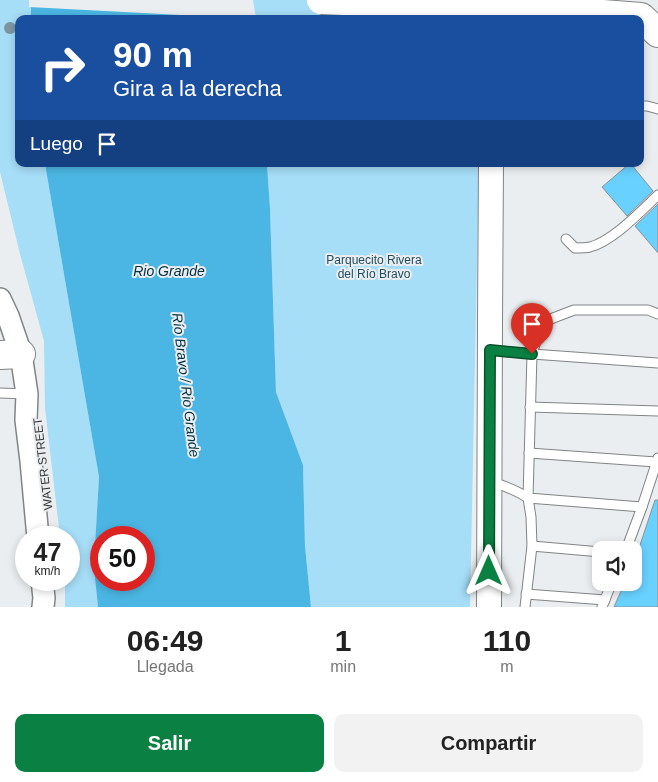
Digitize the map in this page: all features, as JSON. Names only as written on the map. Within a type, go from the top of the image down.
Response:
[{"type":"highway","points":[[321,0],[616,15]]},
{"type":"highway","points":[[644,20],[658,33]]},
{"type":"main road","points":[[496,15],[497,0]]},
{"type":"main road","points":[[488,607],[490,350],[494,167]]},
{"type":"street","name":"WATER STREET","points":[[0,299],[8,316],[10,354],[38,415],[50,526]]},
{"type":"street","name":"WATER STREET","points":[[27,394],[26,420],[37,526]]},
{"type":"street","points":[[43,591],[43,607]]},
{"type":"street","points":[[54,607],[55,591]]},
{"type":"lane","points":[[644,106],[658,109]]},
{"type":"lane","points":[[566,239],[575,248],[590,247],[606,240],[658,195]]},
{"type":"lane","points":[[525,607],[532,546],[528,498],[532,354],[539,332],[548,320],[574,310],[648,310],[658,314]]},
{"type":"lane","points":[[490,350],[658,363]]},
{"type":"lane","points":[[0,393],[27,394]]},
{"type":"lane","points":[[530,407],[658,411]]},
{"type":"lane","points":[[529,453],[657,460],[629,541]]},
{"type":"lane","points":[[489,481],[517,491],[528,498],[642,507]]},
{"type":"lane","points":[[532,546],[592,551]]},
{"type":"lane","points":[[526,594],[604,604],[609,591]]},
{"type":"green space","points":[[0,0],[31,0],[31,15],[15,15],[15,167],[46,167],[99,477],[96,526],[90,526],[90,591],[96,591],[98,607],[65,607],[65,591],[80,591],[80,526],[59,526],[45,408],[44,341],[0,172]]},
{"type":"green space","points":[[251,0],[483,0],[482,15],[253,15]]},
{"type":"green space","name":"Parquecito Rivera del Río Bravo","points":[[267,167],[479,167],[470,607],[311,607],[305,546],[303,465],[276,392]]},
{"type":"water","points":[[31,0],[251,0],[253,15],[31,15]]},
{"type":"water","name":"Rio Grande","points":[[46,167],[267,167],[276,392],[303,465],[305,546],[311,607],[98,607],[96,591],[155,591],[155,526],[96,526],[99,477]]},
{"type":"pier","points":[[29,0],[253,0],[255,15],[180,15],[29,7]]},
{"type":"building","points":[[625,167],[633,167],[653,191],[627,216],[602,187]]},
{"type":"building","points":[[658,204],[658,253],[635,226]]},
{"type":"building","points":[[655,500],[658,500],[658,607],[614,607],[621,591],[642,591],[641,541]]},
{"type":"route","points":[[489,571],[490,350],[532,354]]},
{"type":"water label","name":"Río Bravo / Rio Grande","points":[[186,385]]}]
